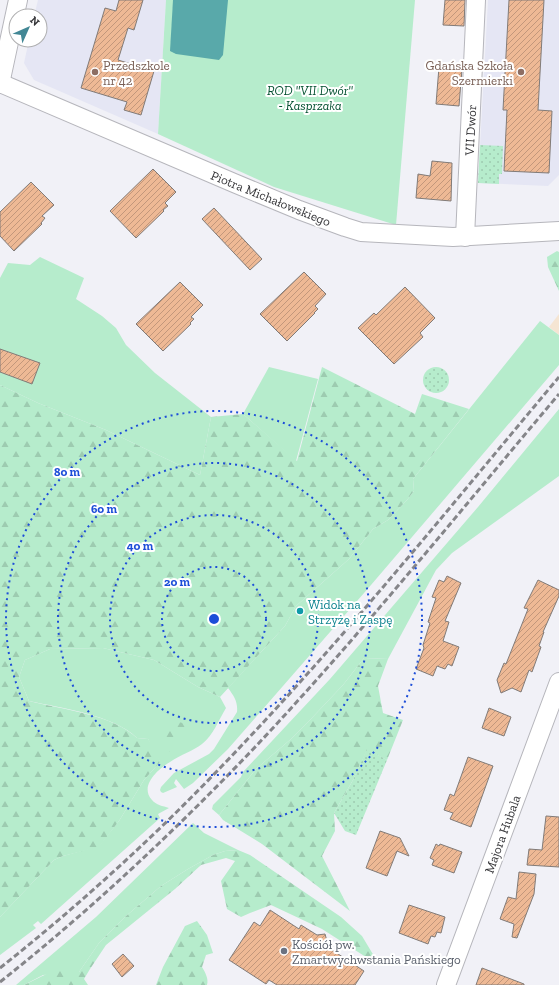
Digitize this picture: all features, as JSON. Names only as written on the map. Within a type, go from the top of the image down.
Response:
[{"type":"street","points":[[0,83],[18,0]]},
{"type":"street","name":"VII Dwór","points":[[465,237],[476,0]]},
{"type":"street","name":"Piotra Michałowskiego","points":[[0,83],[234,183],[345,227],[368,232],[465,237],[559,231]]},
{"type":"street","name":"Majora Hubala","points":[[446,985],[559,682]]},
{"type":"shaded area","name":"Przedszkole nr 42","points":[[38,0],[166,0],[158,134],[34,80],[24,63],[27,48],[48,48],[48,8],[36,8]]},
{"type":"shaded area","name":"Gdańska Szkoła Szermierki","points":[[488,0],[559,0],[559,175],[548,186],[478,183]]},
{"type":"shaded area","points":[[559,314],[559,335],[549,327]]},
{"type":"green space","name":"ROD \"VII Dwór\" - Kasprzaka","points":[[166,0],[415,0],[396,225],[274,187],[158,134]]},
{"type":"green space","points":[[480,145],[503,146],[502,174],[499,174],[499,184],[478,183]]},
{"type":"green space","points":[[557,251],[559,252],[559,291],[548,267],[547,257]]},
{"type":"green space","points":[[40,257],[84,278],[76,299],[102,316],[116,328],[126,345],[155,373],[211,417],[200,475],[106,430],[38,403],[0,385],[0,278],[8,263],[30,265]]},
{"type":"green space","points":[[540,321],[559,335],[559,365],[371,585],[228,749],[193,783],[184,789],[176,779],[174,783],[177,787],[163,793],[161,792],[161,787],[174,773],[209,754],[214,749],[237,712],[235,699],[228,688],[285,626],[296,606],[349,559],[373,529],[388,520],[407,500],[414,491],[413,479]]},
{"type":"green space","points":[[269,367],[318,379],[296,461],[243,414]]},
{"type":"green space","points":[[322,367],[415,414],[422,394],[469,409],[413,479],[414,491],[407,500],[388,520],[373,529],[349,559],[296,606],[285,626],[220,697],[198,687],[154,660],[103,648],[50,649],[25,660],[19,677],[29,701],[101,718],[127,730],[137,738],[148,739],[156,750],[160,762],[144,780],[119,821],[99,847],[63,856],[54,860],[0,917],[0,385],[38,403],[106,430],[200,475],[211,417],[243,414],[297,461]]},
{"type":"green space","points":[[436,367],[445,371],[449,380],[445,389],[436,393],[427,389],[423,380],[427,371]]},
{"type":"green space","points":[[559,409],[559,476],[452,553],[436,570],[388,659],[364,658],[343,685],[309,721],[291,739],[256,769],[219,815],[212,809],[213,805],[241,777],[243,772],[330,679],[478,507]]},
{"type":"green space","points":[[103,648],[154,660],[198,687],[220,697],[226,708],[213,732],[206,741],[165,765],[152,778],[148,789],[149,795],[156,803],[169,808],[158,814],[160,818],[41,924],[38,921],[33,925],[36,928],[0,955],[0,917],[54,860],[99,846],[119,821],[144,780],[160,762],[148,739],[137,738],[127,730],[101,718],[29,701],[19,677],[25,660],[50,649]]},
{"type":"green space","points":[[364,658],[388,659],[378,686],[383,713],[403,720],[387,760],[367,750],[353,780],[334,813],[335,831],[322,856],[350,911],[262,844],[223,820],[219,815],[256,769],[291,739],[309,721],[343,685]]},
{"type":"green space","points":[[167,722],[179,722],[193,726],[169,752],[165,733]]},
{"type":"green space","points":[[367,749],[387,760],[356,835],[345,831],[334,813],[353,780]]},
{"type":"green space","points":[[193,823],[204,833],[238,850],[225,851],[213,855],[161,886],[126,916],[99,943],[79,972],[43,975],[24,985],[16,985],[96,917]]},
{"type":"green space","points":[[238,850],[250,855],[341,917],[362,936],[380,966],[322,929],[271,905],[241,917],[227,909],[221,881],[235,861],[226,858],[201,865],[175,889],[106,945],[84,979],[88,985],[24,985],[63,966],[79,972],[99,943],[126,916],[161,886],[213,855],[225,851]]},
{"type":"green space","points":[[197,921],[207,935],[213,953],[206,955],[202,967],[207,978],[207,985],[156,985],[163,967],[185,926]]},
{"type":"water","points":[[173,0],[228,0],[223,55],[219,60],[176,54],[170,51]]},
{"type":"building","points":[[119,0],[143,0],[134,30],[128,28],[118,60],[154,71],[141,115],[124,110],[127,102],[81,88],[105,8],[116,11]]},
{"type":"building","points":[[445,0],[465,0],[464,26],[443,25]]},
{"type":"building","points":[[509,0],[544,0],[538,110],[552,111],[549,173],[504,171],[507,110],[503,110]]},
{"type":"building","points":[[439,67],[462,69],[459,106],[436,104]]},
{"type":"building","points":[[432,161],[452,163],[451,201],[416,198],[418,174],[430,176]]},
{"type":"building","points":[[153,169],[176,192],[165,203],[168,206],[163,210],[164,211],[136,238],[110,211]]},
{"type":"building","points":[[31,182],[54,205],[42,216],[45,218],[41,223],[42,224],[14,251],[0,236],[0,212]]},
{"type":"building","points":[[214,208],[262,259],[250,270],[202,219]]},
{"type":"building","points":[[304,272],[326,294],[315,306],[318,309],[315,313],[287,341],[260,314]]},
{"type":"building","points":[[180,282],[203,305],[191,317],[194,319],[190,323],[191,324],[163,351],[136,324]]},
{"type":"building","points":[[405,287],[435,318],[420,333],[423,337],[394,364],[358,328],[374,313],[376,315]]},
{"type":"building","points":[[0,349],[40,363],[32,384],[0,372]]},
{"type":"building","points":[[447,576],[461,583],[445,621],[449,622],[443,641],[459,647],[452,666],[448,664],[445,669],[437,666],[433,676],[416,669],[424,648],[423,645],[430,623],[428,622],[436,598],[432,597],[439,580],[444,582]]},
{"type":"building","points":[[538,580],[559,590],[559,596],[543,632],[539,646],[541,647],[532,672],[529,670],[521,692],[512,688],[501,693],[497,680],[504,663],[506,664],[528,609],[524,608]]},
{"type":"building","points":[[489,708],[511,717],[504,736],[482,728]]},
{"type":"building","points":[[468,757],[493,766],[471,827],[450,819],[453,813],[444,810],[450,794],[454,796]]},
{"type":"building","points":[[546,816],[559,817],[559,867],[527,865],[529,849],[542,850]]},
{"type":"building","points":[[380,831],[400,838],[409,856],[397,851],[387,876],[366,868]]},
{"type":"building","points":[[436,844],[462,852],[454,873],[432,865],[434,860],[430,858]]},
{"type":"building","points":[[519,872],[536,874],[534,894],[517,938],[512,937],[514,924],[500,919],[508,897],[516,899]]},
{"type":"building","points":[[409,905],[445,917],[441,933],[437,932],[435,937],[431,936],[428,944],[399,933]]},
{"type":"building","name":"Kościół pw. Zmartwychwstania Pańskiego","points":[[270,910],[299,929],[301,925],[317,935],[325,934],[329,948],[364,971],[355,985],[277,985],[269,980],[266,984],[229,960],[254,922],[260,926]]},
{"type":"building","points":[[123,954],[134,966],[122,977],[112,964]]},
{"type":"building","points":[[482,968],[524,984],[524,985],[476,985]]},
{"type":"railway","points":[[0,968],[58,921],[114,871],[195,794],[221,767],[351,624],[559,377]]},
{"type":"railway","points":[[0,982],[68,926],[133,868],[258,744],[297,702],[411,571],[559,394]]},
{"type":"place","name":"Przedszkole nr 42","points":[[95,72]]},
{"type":"place","name":"Gdańska Szkoła Szermierki","points":[[521,72]]},
{"type":"place","name":"Widok na Strzyżę i Zaspę","points":[[300,611]]},
{"type":"place","name":"Kościół pw. Zmartwychwstania Pańskiego","points":[[284,951]]}]
